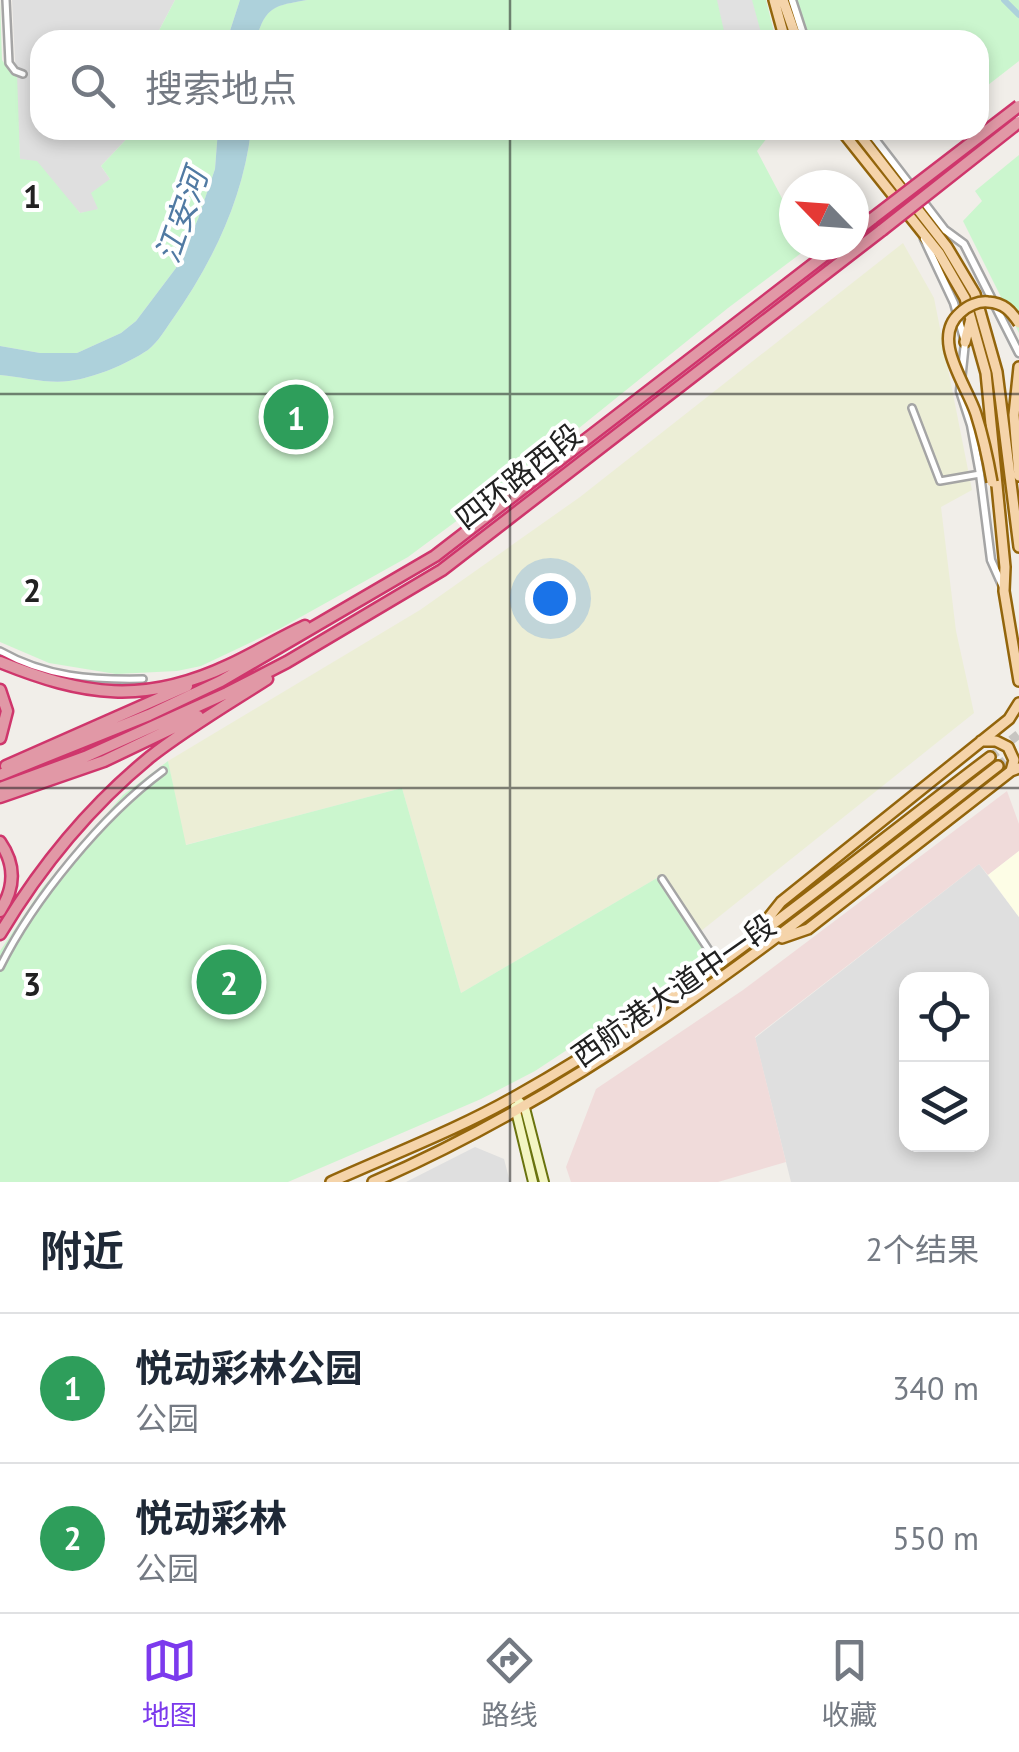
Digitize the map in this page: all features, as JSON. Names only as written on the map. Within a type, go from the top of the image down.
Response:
[{"type":"highway","points":[[989,129],[1019,106]]},
{"type":"highway","name":"四环路西段","points":[[0,788],[154,728],[287,662],[442,570],[1019,122]]},
{"type":"highway","points":[[869,222],[975,140]]},
{"type":"highway","name":"四环路西段","points":[[0,772],[149,715],[221,681],[435,556],[819,260]]},
{"type":"highway","points":[[0,772],[144,708],[342,610]]},
{"type":"highway","points":[[0,662],[67,687],[103,692],[158,689],[228,666]]},
{"type":"highway","points":[[0,934],[54,854],[114,789],[153,755],[287,662]]},
{"type":"highway","points":[[0,797],[104,762],[253,688]]},
{"type":"highway","points":[[0,690],[6,711],[0,738]]},
{"type":"highway","points":[[0,842],[8,854],[12,875],[12,888],[0,912]]},
{"type":"main road","points":[[774,0],[782,30]]},
{"type":"main road","points":[[783,0],[793,30]]},
{"type":"main road","points":[[849,140],[953,276],[972,317],[986,373],[1004,591],[1019,681]]},
{"type":"main road","points":[[864,140],[932,227],[975,294],[996,372],[1019,547]]},
{"type":"main road","points":[[1005,567],[988,454],[951,354],[949,328],[966,308],[986,302],[1003,305],[1019,323]]},
{"type":"main road","points":[[965,342],[972,317]]},
{"type":"main road","points":[[1019,367],[1014,415],[1019,473]]},
{"type":"main road","points":[[1018,539],[1019,518]]},
{"type":"main road","points":[[752,938],[781,902],[1009,719],[1019,703]]},
{"type":"main road","points":[[770,943],[808,929],[1015,770],[1008,747],[996,741],[981,741]]},
{"type":"main road","name":"西航港大道中一段","points":[[331,1182],[515,1097],[586,1055],[718,964],[990,757]]},
{"type":"main road","name":"西航港大道中一段","points":[[373,1182],[520,1110],[722,980],[998,766]]},
{"type":"main road","points":[[515,1097],[544,1182]]},
{"type":"main road","points":[[520,1110],[532,1182]]},
{"type":"street","points":[[6,0],[3,16],[9,63],[15,72],[23,74]]},
{"type":"street","points":[[792,0],[802,30]]},
{"type":"street","points":[[876,140],[945,230],[964,244],[1019,354]]},
{"type":"street","points":[[919,229],[954,303],[965,342],[960,391],[980,474],[990,560],[1004,591]]},
{"type":"street","points":[[912,408],[940,481],[980,474]]},
{"type":"street","points":[[0,651],[17,661],[69,677],[143,679]]},
{"type":"street","points":[[0,968],[18,929],[76,854],[163,770]]},
{"type":"street","points":[[662,879],[718,964]]},
{"type":"shaded area","points":[[12,0],[175,0],[159,30],[30,30],[30,140],[126,140],[101,166],[110,179],[98,209],[80,213],[20,159]]},
{"type":"shaded area","points":[[717,0],[752,0],[760,30],[724,30]]},
{"type":"shaded area","points":[[903,243],[934,298],[972,490],[941,507],[956,631],[974,713],[696,935],[662,875],[461,993],[402,788],[185,845],[168,761],[420,610],[580,497]]},
{"type":"shaded area","points":[[1007,791],[1019,824],[1019,851],[988,875],[979,864],[755,1037],[786,1162],[718,1182],[571,1182],[566,1167],[596,1089],[743,990]]},
{"type":"shaded area","points":[[1019,851],[1019,917],[988,875]]},
{"type":"shaded area","points":[[979,864],[1019,917],[1019,1182],[791,1182],[755,1038]]},
{"type":"shaded area","points":[[475,1147],[504,1159],[510,1182],[406,1182]]},
{"type":"green space","points":[[0,0],[2,60],[12,74],[17,74],[20,159],[37,161],[80,213],[98,209],[91,193],[110,179],[101,166],[126,140],[217,140],[215,169],[198,219],[176,268],[136,321],[121,333],[77,353],[40,353],[0,346]]},
{"type":"green space","points":[[175,0],[240,0],[230,30],[159,30]]},
{"type":"green space","points":[[307,0],[766,0],[774,30],[260,30],[273,9]]},
{"type":"green space","points":[[796,0],[1019,0],[1019,61],[989,84],[989,30],[806,30]]},
{"type":"green space","points":[[249,140],[765,140],[757,151],[779,193],[779,260],[792,260],[548,453],[408,557],[281,628],[201,666],[177,671],[116,674],[49,663],[0,642],[0,375],[69,381],[99,374],[152,347],[187,298],[212,253],[241,181]]},
{"type":"green space","points":[[1019,155],[1019,333],[963,221],[982,201],[975,191]]},
{"type":"green space","points":[[168,761],[186,845],[402,788],[461,993],[662,875],[708,957],[535,1071],[481,1099],[288,1182],[0,1182],[0,951],[43,887],[123,795]]},
{"type":"water","points":[[240,0],[307,0],[273,9],[260,30],[230,30]]},
{"type":"water","points":[[217,140],[249,140],[233,206],[212,253],[187,298],[148,350],[99,374],[69,381],[0,375],[0,346],[40,353],[77,353],[121,333],[136,321],[176,268],[215,169]]},
{"type":"waterway","points":[[1004,0],[1019,15]]},
{"type":"tunnel","points":[[990,757],[1019,734]]},
{"type":"tunnel","points":[[998,766],[1019,750]]},
{"type":"place","name":"悦动彩林公园","points":[[296,417]]},
{"type":"place","name":"悦动彩林","points":[[229,982]]},
{"type":"water label","name":"江安河","points":[[182,216]]}]
